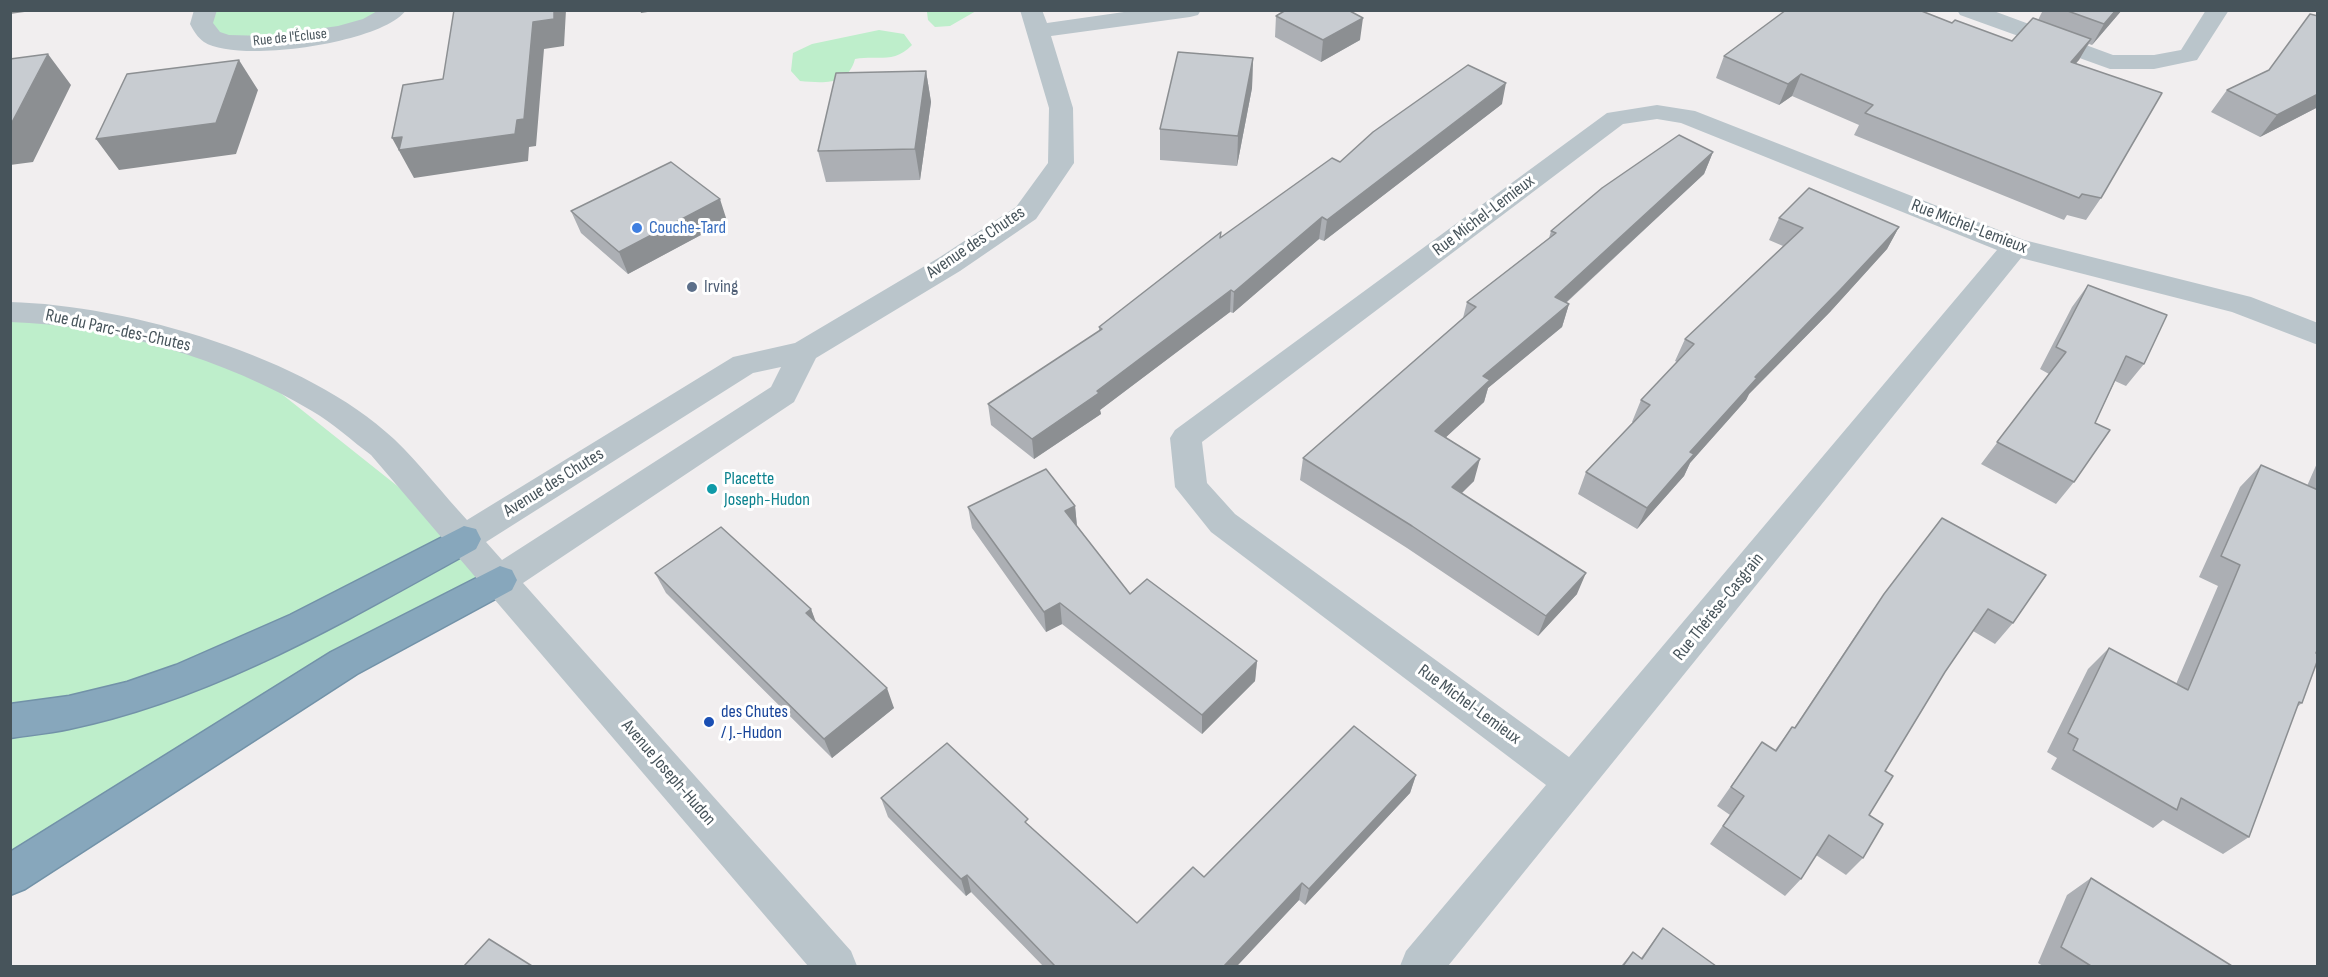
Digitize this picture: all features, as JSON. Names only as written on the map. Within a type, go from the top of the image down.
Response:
[{"type":"highway","points":[[10,720],[49,718],[145,691],[219,663],[345,604],[464,538]]},
{"type":"highway","points":[[10,875],[344,663],[500,580]]},
{"type":"street","name":"Rue de l'Écluse","points":[[206,10],[201,24],[214,38],[233,42],[273,43],[328,35],[370,24],[395,10]]},
{"type":"street","points":[[1035,21],[1190,10]]},
{"type":"street","points":[[1968,10],[2110,62],[2154,63],[2189,55],[2218,10]]},
{"type":"street","name":"Avenue des Chutes","points":[[464,538],[744,365],[804,351],[950,264],[1026,213],[1061,163],[1061,108],[1035,21]]},
{"type":"street","name":"Rue Michel-Lemieux","points":[[1574,783],[1223,523],[1191,487],[1186,438],[1616,118],[1657,112],[1686,116],[2015,247],[2241,304],[2318,334]]},
{"type":"street","name":"Rue Thérèse-Casgrain","points":[[1421,966],[2015,247]]},
{"type":"street","name":"Rue du Parc-des-Chutes","points":[[10,312],[50,313],[171,338],[244,364],[324,403],[382,447],[500,580]]},
{"type":"street","points":[[500,580],[783,394],[804,351]]},
{"type":"street","name":"Avenue Joseph-Hudon","points":[[500,580],[836,966]]},
{"type":"green space","points":[[930,10],[976,11],[950,26],[935,27],[928,20],[927,12]]},
{"type":"green space","points":[[206,11],[395,11],[328,35],[214,38]]},
{"type":"green space","points":[[879,30],[904,34],[912,45],[899,55],[892,57],[855,59],[847,74],[834,81],[800,81],[791,71],[793,53],[812,44]]},
{"type":"green space","points":[[11,312],[49,313],[244,364],[464,539],[500,580],[11,878]]},
{"type":"building","points":[[454,10],[554,10],[554,19],[533,22],[524,119],[517,120],[515,134],[399,150],[402,137],[392,138],[403,85],[443,79]]},
{"type":"building","points":[[1286,10],[1348,10],[1363,18],[1323,40],[1276,16]]},
{"type":"building","points":[[1786,10],[1919,10],[1952,23],[1955,20],[2012,41],[2033,18],[2091,39],[2071,62],[2162,93],[2101,198],[2082,194],[2079,198],[1865,113],[1873,105],[1801,74],[1788,84],[1724,56]]},
{"type":"building","points":[[2065,10],[2116,10],[2104,24]]},
{"type":"building","points":[[2310,14],[2318,16],[2318,94],[2277,115],[2227,90],[2269,70]]},
{"type":"building","points":[[1178,52],[1253,58],[1238,136],[1160,129]]},
{"type":"building","points":[[48,54],[10,126],[10,59]]},
{"type":"building","points":[[239,60],[216,123],[96,139],[127,74]]},
{"type":"building","points":[[1468,65],[1506,83],[1327,220],[1322,217],[1234,292],[1231,290],[1097,391],[1099,393],[1032,439],[988,404],[1102,329],[1099,327],[1221,232],[1220,238],[1332,158],[1340,162],[1373,132]]},
{"type":"building","points":[[926,71],[915,149],[818,151],[836,73]]},
{"type":"building","points":[[1679,135],[1713,152],[1555,297],[1569,304],[1483,376],[1490,380],[1435,431],[1480,459],[1452,487],[1586,573],[1546,616],[1412,526],[1303,458],[1476,307],[1467,302],[1556,233],[1551,231],[1602,188]]},
{"type":"building","points":[[671,162],[720,199],[619,252],[571,211]]},
{"type":"building","points":[[1809,188],[1899,227],[1755,377],[1757,378],[1690,452],[1694,454],[1647,508],[1586,472],[1650,405],[1641,400],[1694,344],[1685,339],[1803,228],[1779,218]]},
{"type":"building","points":[[2088,285],[2167,315],[2144,364],[2126,356],[2095,423],[2110,430],[2074,482],[1997,442],[2066,352],[2056,347]]},
{"type":"building","points":[[2261,465],[2318,490],[2318,648],[2316,653],[2318,659],[2302,703],[2299,702],[2249,837],[2181,798],[2177,810],[2073,750],[2078,739],[2068,733],[2109,648],[2188,690],[2240,565],[2221,556]]},
{"type":"building","points":[[1046,469],[1075,506],[1065,511],[1130,594],[1147,579],[1257,661],[1202,715],[1060,603],[1044,612],[968,507]]},
{"type":"building","points":[[1942,518],[2046,575],[2013,623],[1988,609],[1945,672],[1885,771],[1893,776],[1869,815],[1883,824],[1863,858],[1829,835],[1801,879],[1723,826],[1744,796],[1731,787],[1762,742],[1776,751],[1792,727],[1795,728],[1884,594]]},
{"type":"building","points":[[721,527],[811,609],[806,613],[887,688],[824,739],[655,573]]},
{"type":"building","points":[[1354,726],[1416,775],[1309,889],[1302,883],[1224,966],[1055,966],[967,875],[961,879],[881,798],[947,743],[1028,819],[1025,822],[1137,923],[1193,867],[1204,877]]},
{"type":"building","points":[[2091,878],[2232,966],[2091,966],[2061,947]]},
{"type":"building","points":[[1663,928],[1716,966],[1623,966],[1633,952],[1642,959]]},
{"type":"building","points":[[489,939],[532,966],[464,966]]},
{"type":"place","name":"Couche-Tard","points":[[637,228]]},
{"type":"place","name":"Irving","points":[[692,287]]},
{"type":"place","name":"Placette Joseph-Hudon","points":[[712,489]]},
{"type":"place","name":"des Chutes / J.-Hudon","points":[[709,722]]}]
